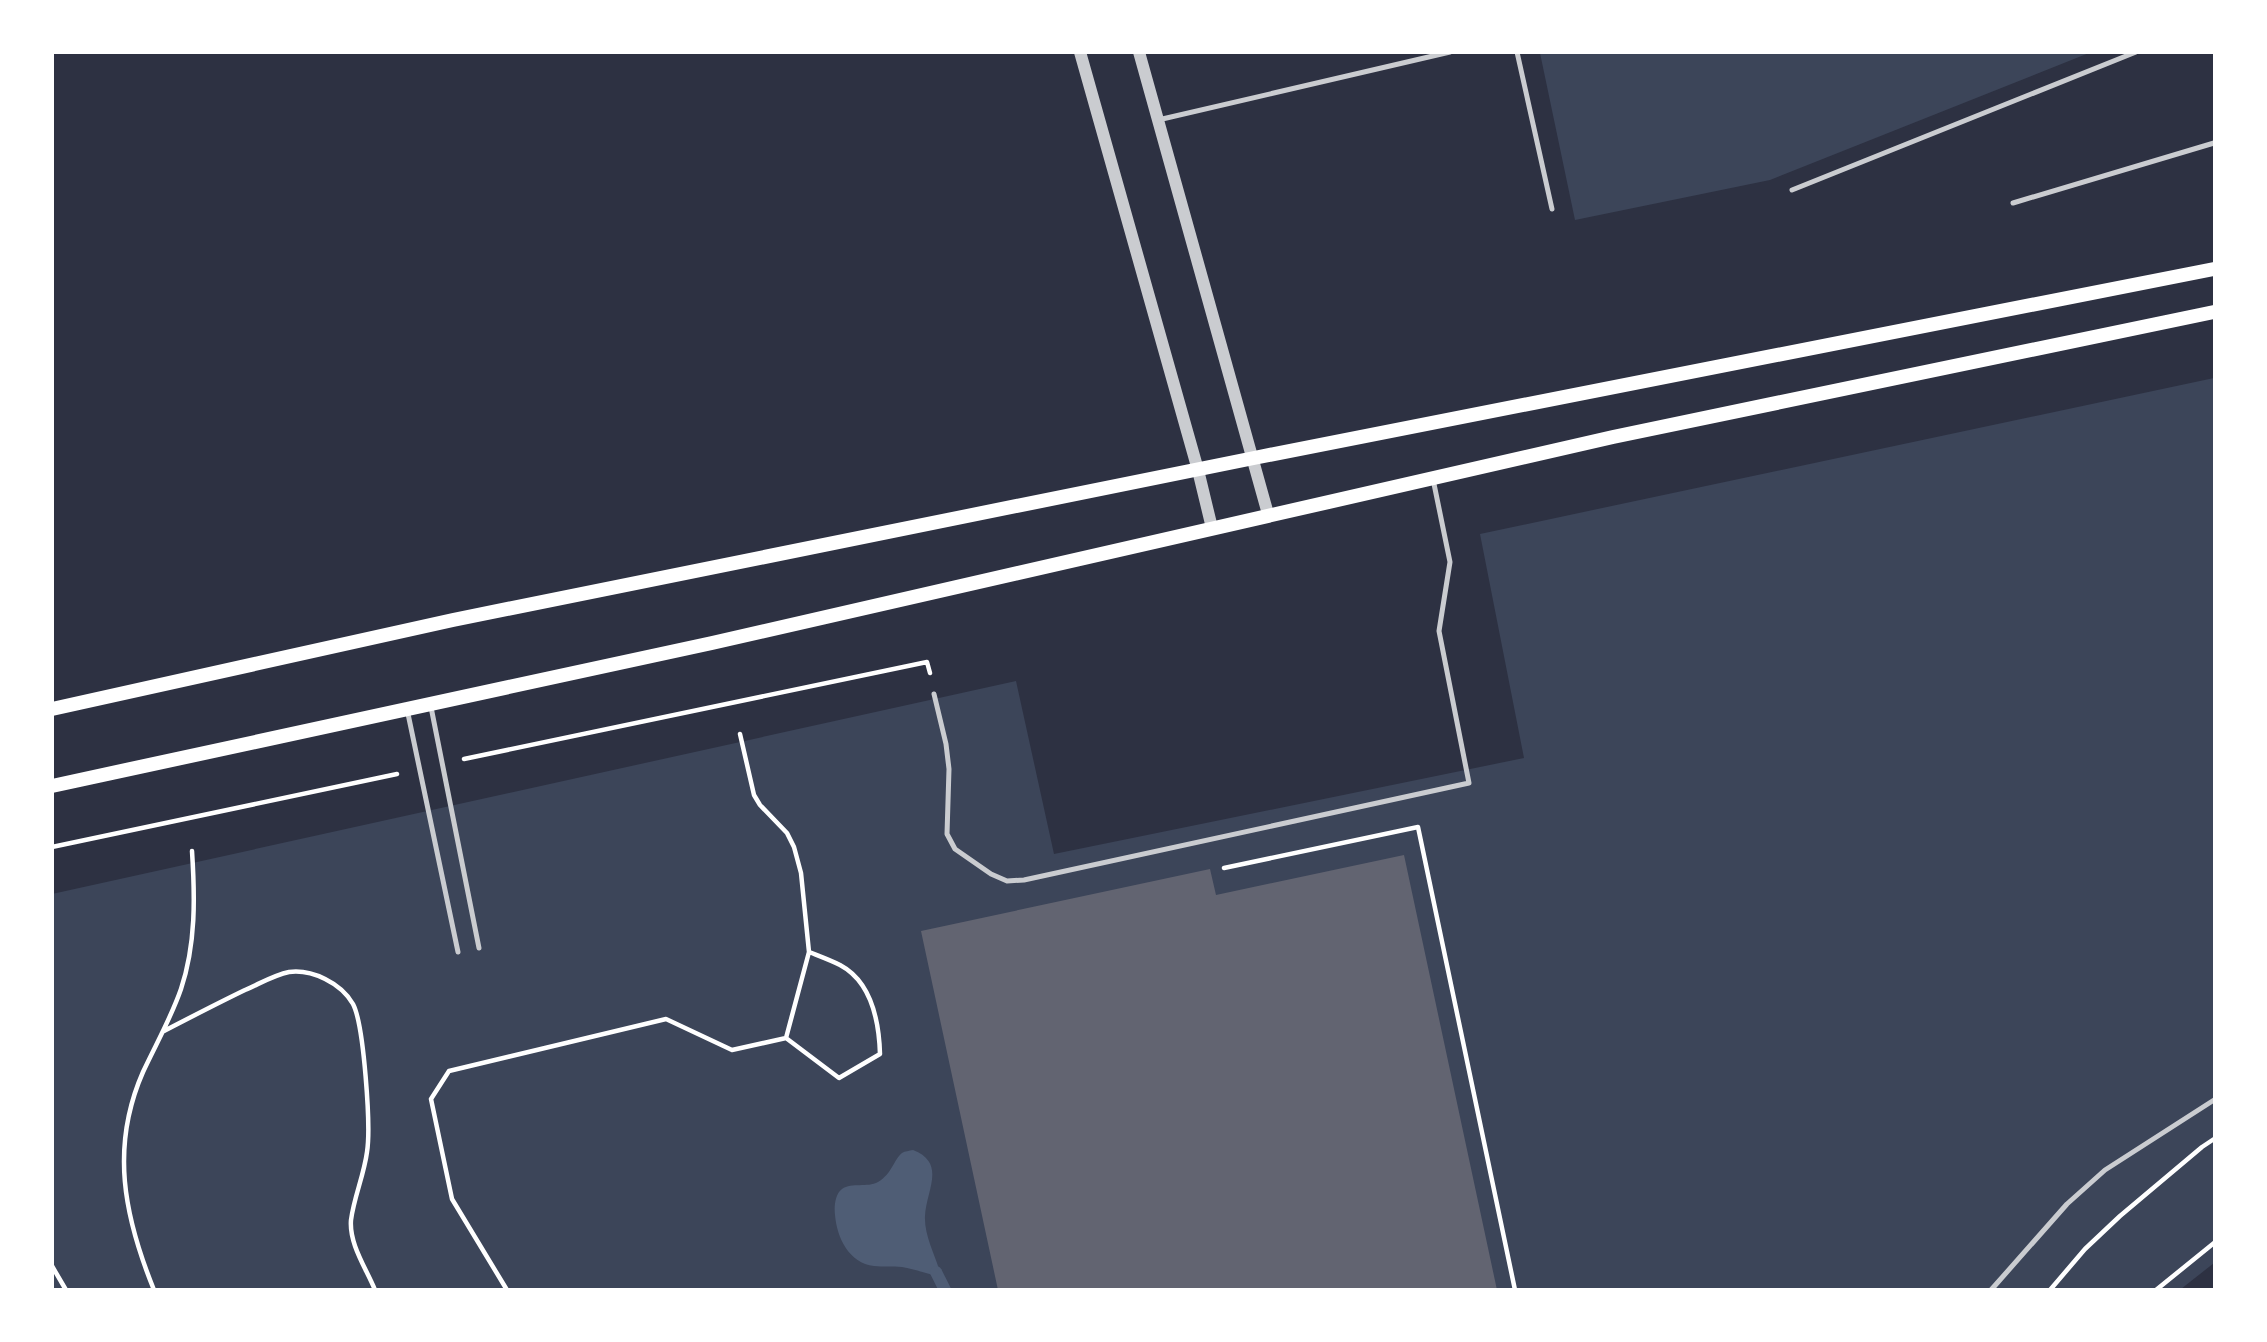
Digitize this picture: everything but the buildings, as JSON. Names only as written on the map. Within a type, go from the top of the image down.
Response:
[{"type":"main road","points":[[52,709],[453,620],[1254,458],[2214,269]]},
{"type":"main road","points":[[52,786],[725,640],[1613,437],[2214,312]]},
{"type":"street","points":[[1080,52],[1199,470],[1212,528]]},
{"type":"street","points":[[1139,52],[1268,514]]},
{"type":"lane","points":[[1158,120],[1450,52]]},
{"type":"lane","points":[[1517,52],[1552,209]]},
{"type":"lane","points":[[1792,190],[2136,52]]},
{"type":"lane","points":[[2013,203],[2214,143]]},
{"type":"lane","points":[[934,694],[949,769],[947,834],[955,849],[991,874],[1007,881],[1024,880],[1469,783],[1439,631],[1450,562],[1432,478]]},
{"type":"lane","points":[[430,705],[479,948]]},
{"type":"lane","points":[[407,709],[458,952]]},
{"type":"lane","points":[[1992,1290],[2067,1204],[2105,1170],[2214,1100]]},
{"type":"path","points":[[442,764],[927,662],[934,694]]},
{"type":"path","points":[[740,734],[754,795],[787,833],[801,873],[809,952],[786,1038]]},
{"type":"path","points":[[52,847],[419,769]]},
{"type":"path","points":[[1224,868],[1418,827],[1515,1290]]},
{"type":"path","points":[[154,1290],[130,1217],[123,1180],[124,1139],[130,1109],[143,1073],[181,988],[190,948],[195,900],[192,850]]},
{"type":"path","points":[[786,1038],[839,1078],[880,1054],[877,1016],[863,988],[853,974],[841,966],[809,952]]},
{"type":"path","points":[[164,1031],[238,993],[288,972],[316,975],[338,987],[347,996],[353,1004],[359,1027],[368,1125],[368,1151],[351,1220],[352,1237],[375,1290]]},
{"type":"path","points":[[507,1290],[452,1199],[431,1099],[449,1071],[666,1019],[732,1051],[786,1038]]},
{"type":"path","points":[[2050,1290],[2085,1249],[2120,1216],[2214,1139]]},
{"type":"path","points":[[2156,1290],[2214,1243]]},
{"type":"path","points":[[52,1266],[66,1290]]},
{"type":"shaded area","points":[[1540,52],[2089,53],[1770,180],[1575,220]]},
{"type":"shaded area","points":[[2214,378],[2214,1263],[2181,1289],[53,1289],[52,894],[1016,681],[1054,854],[1524,758],[1480,534]]},
{"type":"shaded area","points":[[913,1150],[929,1162],[932,1170],[925,1223],[939,1269],[933,1275],[902,1267],[865,1264],[851,1255],[836,1224],[835,1205],[840,1191],[850,1186],[878,1182],[887,1175],[902,1153]]},
{"type":"waterway","points":[[936,1272],[945,1290]]}]
